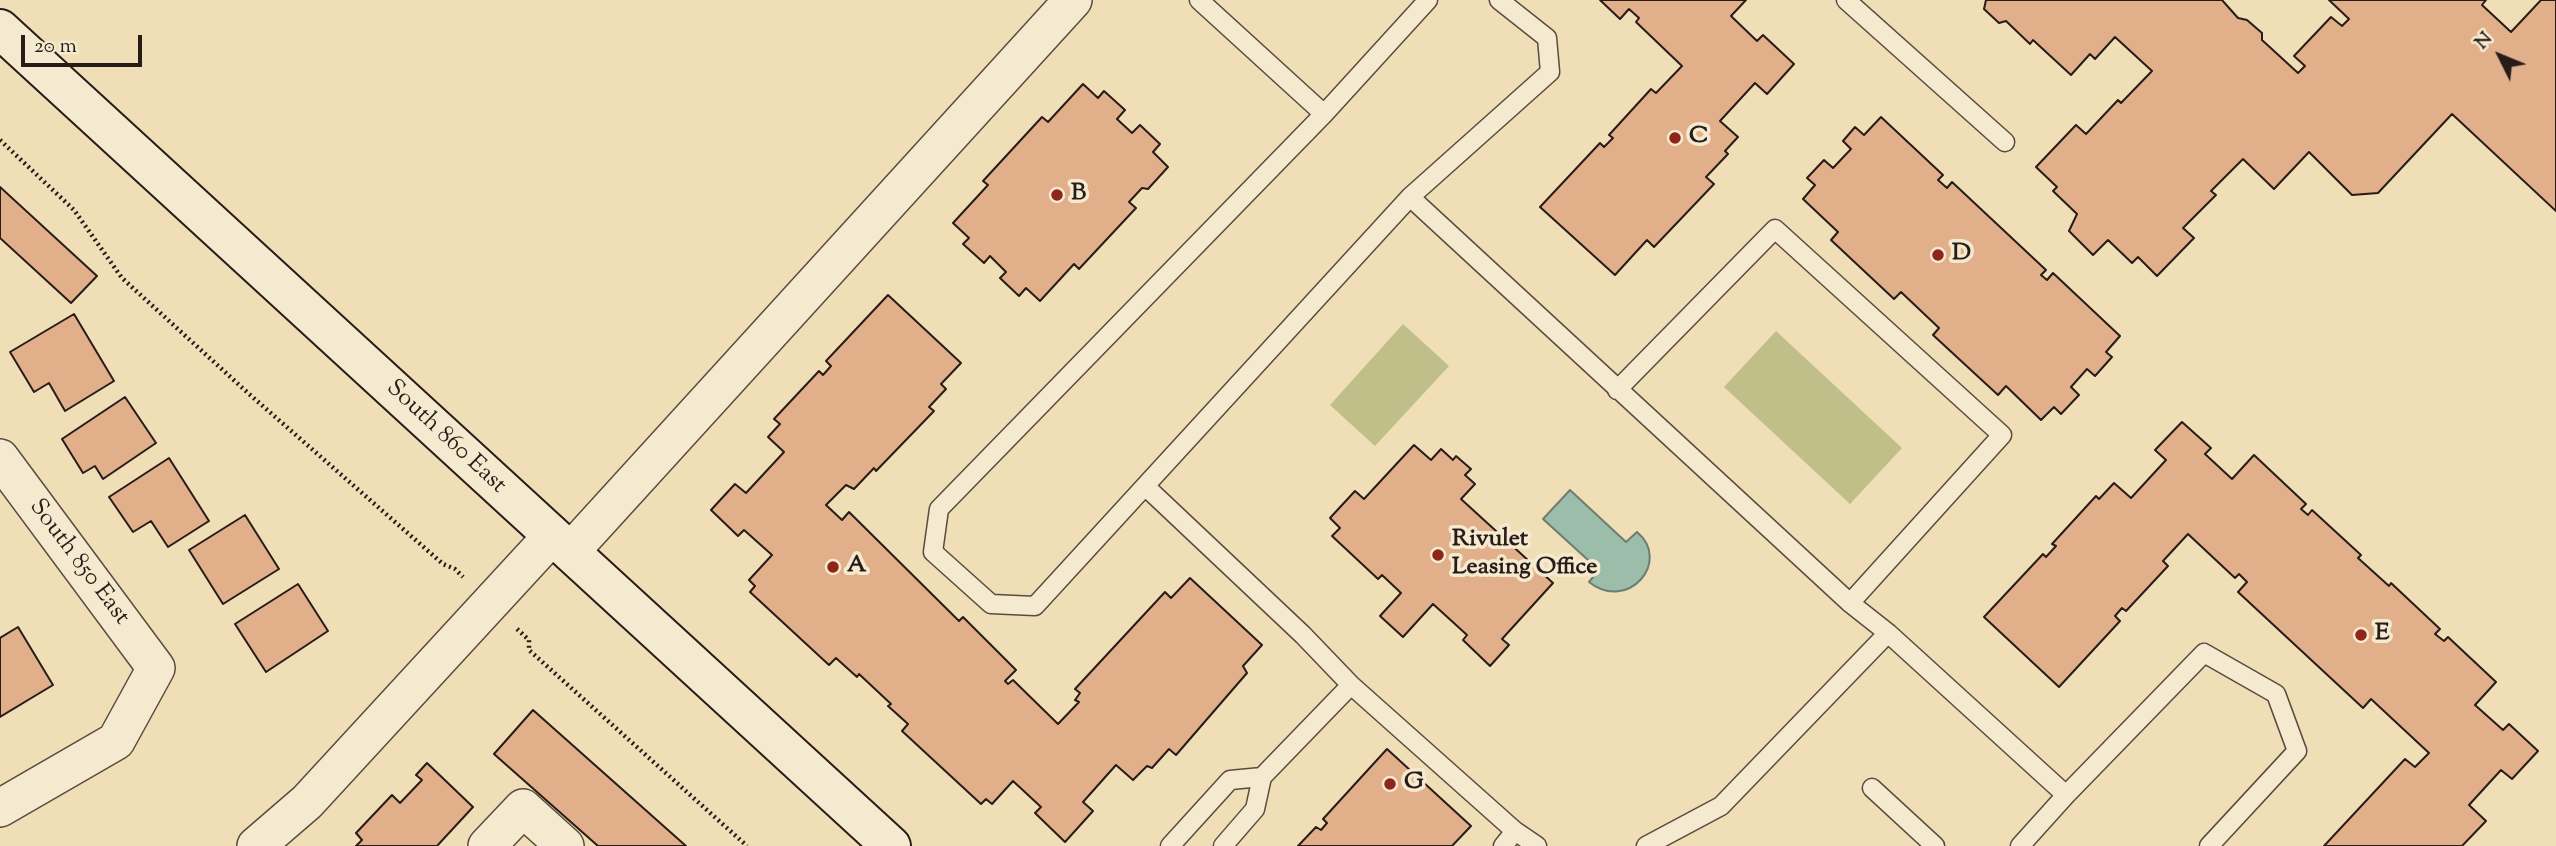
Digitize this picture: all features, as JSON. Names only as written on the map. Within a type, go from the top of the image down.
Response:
[{"type":"street","points":[[256,846],[307,802],[561,544],[1073,0]]},
{"type":"street","name":"South 860 East","points":[[0,29],[891,846]]},
{"type":"street","name":"South 850 East","points":[[0,458],[156,668],[116,741],[0,808]]},
{"type":"street","points":[[487,846],[523,808],[565,846]]},
{"type":"lane","points":[[1199,0],[1324,114]]},
{"type":"lane","points":[[1428,0],[1324,114],[939,509],[933,552],[991,604],[1035,606],[1410,197],[1550,72],[1547,38],[1499,0]]},
{"type":"lane","points":[[1846,0],[2005,142]]},
{"type":"lane","points":[[1410,197],[1850,603],[1888,633],[2066,795]]},
{"type":"lane","points":[[1617,390],[1775,229],[1971,407],[2002,436],[1850,603]]},
{"type":"lane","points":[[1145,486],[1303,635],[1351,685],[1515,831],[1537,846]]},
{"type":"lane","points":[[1646,846],[1721,806],[1888,633]]},
{"type":"lane","points":[[2020,846],[2204,653],[2276,694],[2297,751],[2209,846]]},
{"type":"lane","points":[[1223,846],[1255,809],[1262,777],[1351,685]]},
{"type":"lane","points":[[1170,846],[1230,780],[1262,777]]},
{"type":"lane","points":[[1872,788],[1935,846]]},
{"type":"lane","points":[[1503,846],[1515,831]]},
{"type":"path","points":[[0,140],[75,210],[122,278],[432,555],[455,569]]},
{"type":"path","points":[[529,640],[533,654],[747,846]]},
{"type":"shaded area","points":[[1403,324],[1449,366],[1375,446],[1330,405]]},
{"type":"shaded area","points":[[1776,331],[1902,448],[1850,504],[1724,387]]},
{"type":"shaded area","points":[[1570,490],[1626,542],[1637,532],[1647,544],[1650,556],[1641,580],[1618,591],[1604,590],[1589,582],[1599,570],[1543,519]]},
{"type":"building","name":"C","points":[[1600,0],[1746,0],[1731,16],[1757,41],[1763,35],[1794,64],[1767,94],[1755,83],[1720,121],[1738,137],[1725,151],[1728,154],[1706,177],[1714,184],[1654,247],[1647,240],[1615,275],[1540,207],[1600,143],[1604,147],[1613,138],[1609,135],[1651,89],[1656,93],[1682,66],[1636,22],[1639,18],[1629,9],[1620,19]]},
{"type":"building","points":[[1986,0],[2222,0],[2238,18],[2247,20],[2262,33],[2262,40],[2298,73],[2305,66],[2294,56],[2331,17],[2342,26],[2349,19],[2329,0],[2486,0],[2482,5],[2511,32],[2541,0],[2556,0],[2556,211],[2452,114],[2378,193],[2352,195],[2309,152],[2274,189],[2243,159],[2211,191],[2216,195],[2183,228],[2194,238],[2157,276],[2138,257],[2132,263],[2108,240],[2093,255],[2069,231],[2077,214],[2053,191],[2057,187],[2036,167],[2076,125],[2086,134],[2118,100],[2121,103],[2152,71],[2115,37],[2095,59],[2090,54],[2071,75],[2033,40],[2030,44],[2006,21],[1999,23],[1984,9]]},
{"type":"building","name":"B","points":[[1083,84],[1098,98],[1104,91],[1125,110],[1117,119],[1132,133],[1140,125],[1160,144],[1153,152],[1168,167],[1148,189],[1142,188],[1129,202],[1136,208],[1079,269],[1074,264],[1040,301],[1026,288],[1019,296],[1000,278],[1006,272],[990,256],[984,263],[963,244],[969,238],[953,223],[988,185],[983,181],[1042,117],[1048,122]]},
{"type":"building","name":"D","points":[[1881,117],[1943,175],[1938,180],[1947,188],[1952,182],[2046,270],[2041,275],[2047,280],[2053,273],[2120,336],[2106,352],[2112,357],[2095,376],[2087,369],[2071,387],[2079,395],[2061,414],[2054,407],[2041,420],[2006,386],[1998,395],[1933,335],[1939,328],[1901,292],[1894,299],[1831,240],[1838,232],[1803,199],[1815,185],[1807,178],[1824,160],[1833,168],[1851,149],[1843,141],[1855,127],[1864,135]]},
{"type":"building","points":[[0,187],[97,276],[71,303],[0,238]]},
{"type":"building","name":"A","points":[[888,295],[961,363],[941,384],[946,389],[929,407],[934,411],[876,471],[874,468],[854,489],[846,485],[826,505],[842,520],[849,512],[959,621],[963,617],[1016,670],[1005,681],[1008,684],[1013,680],[1058,724],[1079,702],[1075,700],[1080,693],[1075,689],[1165,592],[1171,598],[1190,578],[1262,645],[1243,666],[1247,673],[1176,755],[1169,749],[1152,768],[1147,766],[1133,780],[1116,765],[1083,802],[1093,811],[1065,842],[1035,813],[1041,807],[1013,781],[992,804],[986,799],[981,804],[902,731],[908,724],[859,674],[857,677],[836,658],[829,665],[750,592],[755,586],[749,580],[772,555],[744,530],[738,536],[711,510],[735,484],[746,493],[784,452],[768,437],[780,424],[774,419],[819,371],[823,375],[831,366],[826,361]]},
{"type":"building","points":[[74,314],[114,381],[65,411],[49,383],[34,392],[10,352]]},
{"type":"building","points":[[125,397],[156,443],[103,479],[95,466],[83,473],[62,439]]},
{"type":"building","name":"E","points":[[2182,422],[2211,448],[2205,454],[2232,479],[2254,455],[2306,504],[2301,509],[2308,515],[2312,510],[2361,555],[2358,558],[2389,586],[2391,583],[2440,629],[2435,634],[2444,641],[2448,637],[2496,682],[2475,705],[2503,730],[2509,724],[2538,751],[2512,779],[2501,770],[2469,805],[2486,821],[2462,846],[2324,846],[2405,759],[2415,767],[2429,753],[2371,699],[2363,708],[2238,592],[2247,582],[2239,574],[2235,578],[2188,534],[2163,561],[2168,566],[2126,611],[2122,608],[2115,616],[2120,621],[2059,687],[1984,617],[2043,554],[2046,557],[2056,546],[2052,544],[2096,496],[2099,499],[2114,483],[2131,498],[2166,460],[2155,450]]},
{"type":"building","name":"Rivulet Leasing Office","points":[[1414,445],[1431,460],[1441,449],[1453,460],[1456,456],[1471,469],[1465,475],[1475,484],[1461,499],[1553,583],[1502,639],[1509,645],[1490,666],[1463,640],[1467,635],[1433,604],[1403,637],[1380,616],[1401,593],[1382,575],[1378,579],[1332,536],[1340,528],[1330,518],[1355,491],[1364,499]]},
{"type":"building","points":[[169,458],[209,521],[168,547],[151,521],[133,532],[109,497]]},
{"type":"building","points":[[245,515],[279,569],[223,604],[189,550]]},
{"type":"building","points":[[298,584],[328,631],[266,672],[235,624]]},
{"type":"building","points":[[18,627],[53,685],[0,717],[0,638]]},
{"type":"building","points":[[533,710],[686,846],[598,846],[494,754]]},
{"type":"building","name":"G","points":[[1387,749],[1471,826],[1452,846],[1298,846],[1316,827],[1321,830],[1327,823],[1323,819]]},
{"type":"building","points":[[427,763],[473,807],[437,846],[356,846],[362,840],[356,833],[392,795],[400,803],[422,780],[416,775]]},
{"type":"place","name":"C","points":[[1675,138]]},
{"type":"place","name":"B","points":[[1057,195]]},
{"type":"place","name":"D","points":[[1938,255]]},
{"type":"place","name":"Rivulet Leasing Office","points":[[1438,555]]},
{"type":"place","name":"A","points":[[833,567]]},
{"type":"place","name":"E","points":[[2361,635]]},
{"type":"place","name":"G","points":[[1390,784]]}]
